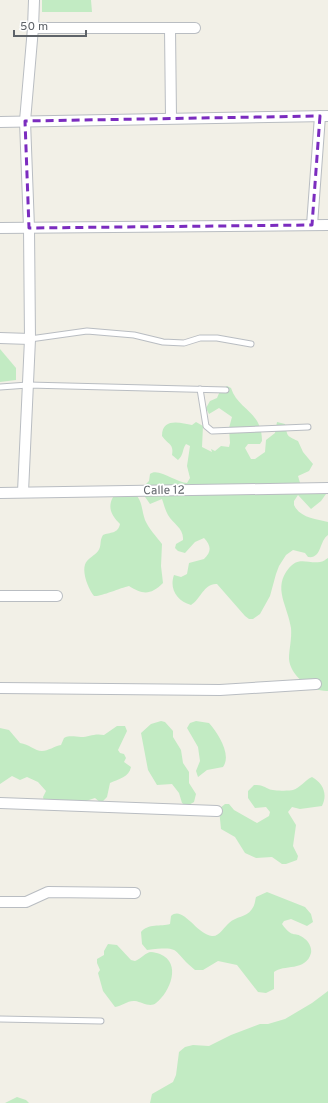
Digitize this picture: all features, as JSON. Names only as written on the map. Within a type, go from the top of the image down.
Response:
[{"type":"street","points":[[23,492],[30,338],[29,228],[25,121],[34,0]]},
{"type":"street","points":[[33,28],[195,28]]},
{"type":"street","points":[[170,28],[171,118]]},
{"type":"street","points":[[0,122],[324,116],[312,225]]},
{"type":"street","points":[[0,228],[328,225]]},
{"type":"street","points":[[0,338],[30,338]]},
{"type":"street","name":"Calle 12","points":[[0,493],[328,488]]},
{"type":"street","points":[[0,596],[57,596]]},
{"type":"street","points":[[0,688],[220,690],[316,684]]},
{"type":"street","points":[[0,803],[217,811]]},
{"type":"street","points":[[0,902],[26,902],[48,892],[135,894]]},
{"type":"lane","points":[[30,338],[87,331],[134,335],[163,342],[184,343],[200,338],[217,338],[251,344]]},
{"type":"lane","points":[[0,386],[226,390]]},
{"type":"lane","points":[[200,389],[206,426],[212,431],[308,427]]},
{"type":"lane","points":[[0,1019],[101,1021]]},
{"type":"highlighted area","points":[[320,116],[312,225],[29,228],[25,121]]},
{"type":"green space","points":[[42,0],[91,0],[92,12],[42,12]]},
{"type":"green space","points":[[0,349],[16,368],[16,380],[0,382]]},
{"type":"green space","points":[[227,386],[231,388],[234,395],[254,417],[261,431],[262,441],[260,444],[248,444],[245,448],[251,459],[255,459],[265,452],[266,440],[275,433],[277,422],[285,424],[288,435],[298,441],[303,452],[313,464],[309,471],[298,476],[300,483],[325,490],[326,494],[321,501],[311,509],[298,495],[294,501],[294,505],[300,513],[314,519],[328,522],[328,535],[323,541],[316,555],[313,557],[308,557],[305,553],[293,550],[286,555],[279,566],[270,596],[260,614],[253,619],[249,619],[245,616],[217,584],[209,586],[191,605],[182,601],[175,594],[173,590],[174,575],[181,577],[187,574],[189,563],[204,559],[210,548],[204,538],[195,542],[185,553],[178,551],[175,548],[176,544],[183,540],[182,532],[168,515],[162,499],[150,504],[143,494],[143,487],[149,481],[150,474],[153,472],[158,472],[178,481],[187,483],[190,478],[187,466],[190,446],[186,444],[178,460],[172,455],[171,446],[162,436],[165,426],[173,423],[192,425],[196,422],[203,426],[202,447],[212,452],[211,449],[215,451],[221,446],[229,447],[229,428],[232,417],[219,408],[209,414],[206,408],[210,401],[217,398],[220,391]]},
{"type":"green space","points":[[120,493],[135,493],[141,503],[145,520],[162,544],[161,566],[163,583],[151,592],[139,591],[129,586],[94,596],[89,589],[86,579],[84,569],[85,565],[99,549],[103,535],[116,531],[119,527],[120,524],[111,512],[110,505],[113,497]]},
{"type":"green space","points":[[328,558],[328,691],[322,691],[303,682],[293,671],[290,665],[291,628],[281,590],[284,575],[293,564],[300,561],[321,562]]},
{"type":"green space","points":[[161,721],[165,722],[173,731],[173,737],[181,750],[183,763],[189,772],[189,783],[196,794],[194,802],[187,806],[182,803],[179,793],[172,784],[157,785],[148,770],[141,733],[151,724]]},
{"type":"green space","points":[[196,721],[209,723],[220,738],[226,756],[223,767],[207,770],[198,777],[196,771],[200,761],[198,747],[187,728],[190,723]]},
{"type":"green space","points":[[117,726],[125,726],[127,731],[118,750],[120,753],[124,754],[126,758],[124,762],[131,767],[126,775],[110,783],[107,797],[101,803],[95,798],[83,802],[44,801],[43,797],[46,791],[38,782],[27,777],[20,780],[12,776],[0,784],[0,728],[9,730],[20,743],[42,751],[61,745],[66,737],[84,737],[97,734],[104,735]]},
{"type":"green space","points":[[312,777],[322,786],[325,797],[322,806],[300,809],[292,807],[288,812],[296,825],[293,846],[298,856],[297,860],[282,864],[272,857],[256,858],[245,853],[235,837],[221,829],[219,809],[225,804],[229,804],[234,810],[257,823],[269,816],[270,812],[266,807],[255,808],[248,798],[248,791],[254,785],[261,785],[271,790],[291,790],[298,788]]},
{"type":"green space","points":[[267,892],[305,907],[311,914],[313,922],[307,926],[291,919],[284,921],[282,924],[289,932],[302,936],[309,943],[311,953],[304,963],[294,967],[283,968],[274,972],[274,989],[266,993],[258,992],[237,965],[218,961],[203,970],[195,970],[176,951],[172,949],[147,950],[142,944],[141,932],[144,929],[151,926],[170,924],[171,916],[176,914],[180,914],[185,917],[206,934],[215,936],[232,921],[250,912],[254,906],[256,897]]},
{"type":"green space","points":[[108,944],[117,945],[131,960],[135,961],[151,952],[160,954],[167,958],[171,964],[172,978],[166,992],[156,1003],[149,1005],[132,1001],[115,1007],[103,991],[98,973],[100,970],[97,959],[104,955],[104,951]]},
{"type":"green space","points":[[328,991],[328,1103],[150,1103],[152,1094],[173,1082],[176,1075],[179,1052],[185,1047],[193,1045],[209,1046],[231,1035],[260,1024],[268,1024],[285,1019],[312,1003]]},
{"type":"green space","points":[[17,1097],[26,1100],[29,1103],[5,1103]]}]
